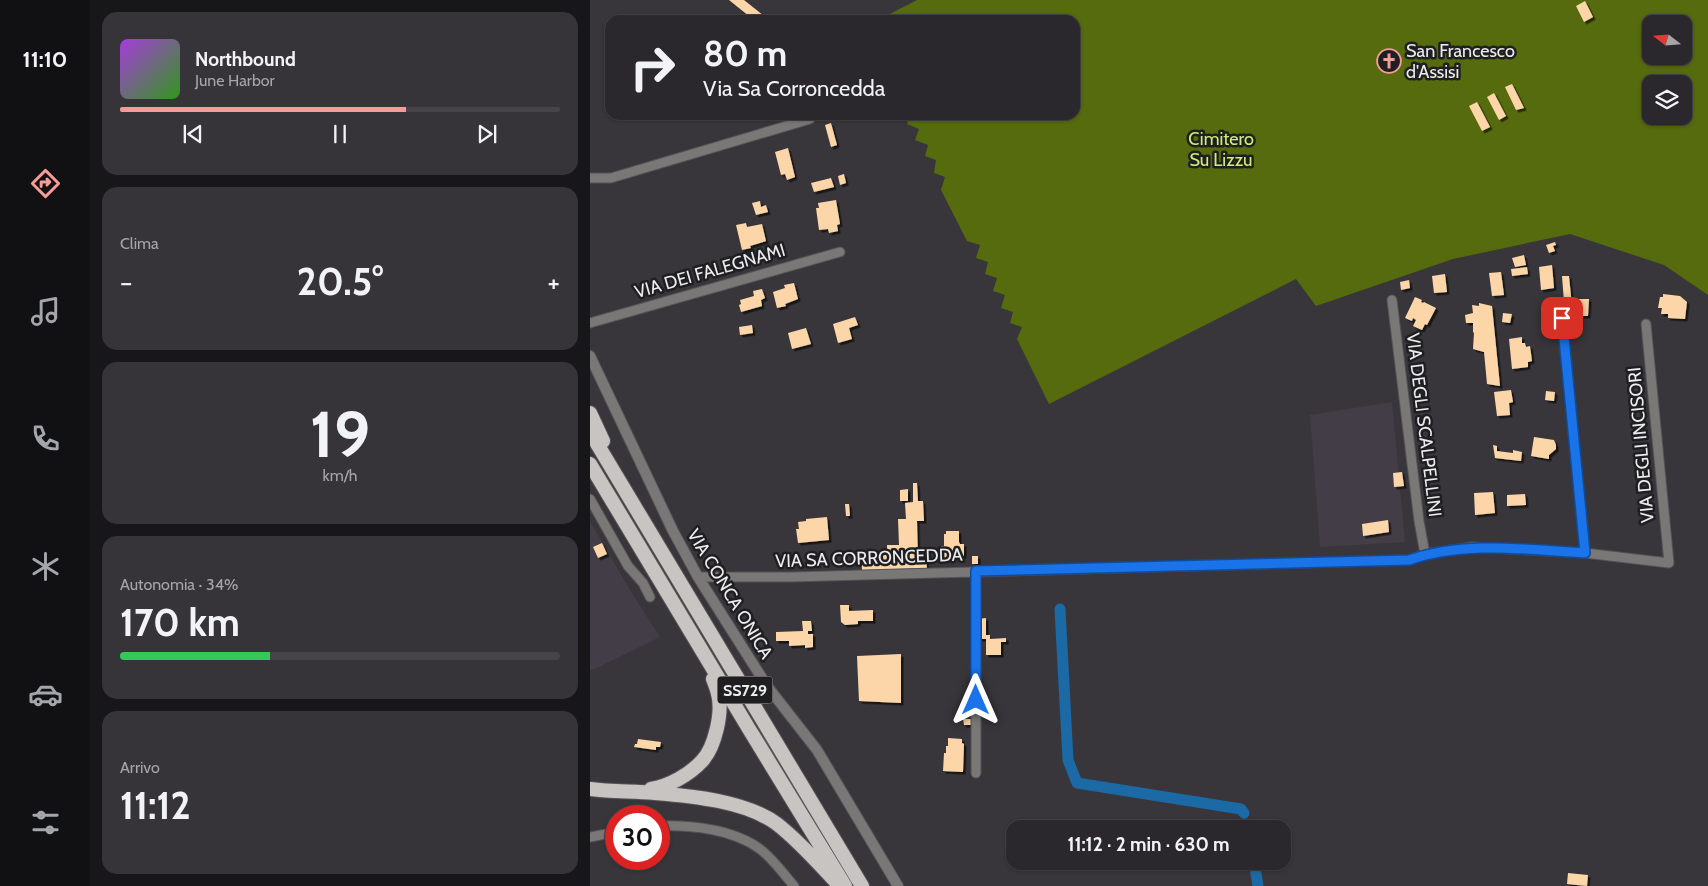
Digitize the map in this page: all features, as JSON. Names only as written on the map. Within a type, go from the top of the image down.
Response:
[{"type":"highway","points":[[590,413],[627,494]]},
{"type":"highway","name":"SS729","points":[[590,432],[862,886]]},
{"type":"highway","name":"SS729","points":[[590,464],[846,886]]},
{"type":"highway","points":[[640,791],[662,787],[683,776],[703,760],[714,739],[720,715],[719,695],[702,650]]},
{"type":"highway","points":[[590,789],[687,795],[744,808],[775,823],[797,841],[840,886]]},
{"type":"street","points":[[590,178],[611,178],[807,120]]},
{"type":"street","name":"VIA DEI FALEGNAMI","points":[[590,323],[840,252]]},
{"type":"street","name":"VIA DEGLI SCALPELLINI","points":[[1392,300],[1419,521],[1425,554]]},
{"type":"street","points":[[1562,318],[1585,553]]},
{"type":"street","name":"VIA DEGLI INCISORI","points":[[1646,324],[1668,563]]},
{"type":"street","name":"VIA CONCA ONICA","points":[[590,356],[673,531],[698,577],[767,686],[817,750],[898,886]]},
{"type":"street","points":[[590,498],[628,566],[643,583],[650,596]]},
{"type":"street","name":"VIA SA CORRONCEDDA","points":[[698,577],[791,577],[1409,560],[1425,554],[1472,547],[1585,553],[1668,563]]},
{"type":"street","points":[[976,571],[976,773]]},
{"type":"street","points":[[670,826],[698,827],[714,830],[746,841],[759,848],[773,861],[794,886]]},
{"type":"street","points":[[590,837],[605,834]]},
{"type":"shaded area","points":[[1392,402],[1405,542],[1320,547],[1310,415]]},
{"type":"shaded area","points":[[590,521],[660,637],[590,670]]},
{"type":"green space","name":"Cimitero Su Lizzu","points":[[917,0],[1708,0],[1708,295],[1664,265],[1570,234],[1453,259],[1316,306],[1296,279],[1049,404],[1017,339],[1022,327],[1010,323],[1013,312],[1001,308],[1005,295],[993,291],[997,278],[985,274],[988,262],[976,258],[980,245],[967,241],[941,190],[945,177],[934,173],[936,160],[925,156],[928,145],[915,140],[919,129],[907,124],[908,120],[1080,120],[1080,15],[888,15]]},
{"type":"building","points":[[729,0],[744,0],[763,15],[748,15]]},
{"type":"building","points":[[1585,1],[1593,17],[1584,22],[1576,6]]},
{"type":"building","name":"San Francesco d'Assisi","points":[[1392,53],[1394,67],[1386,68],[1384,54]]},
{"type":"building","points":[[1512,84],[1524,108],[1516,110],[1505,87]]},
{"type":"building","points":[[1494,93],[1506,116],[1499,120],[1487,97]]},
{"type":"building","points":[[1477,102],[1490,127],[1482,131],[1469,106]]},
{"type":"building","points":[[831,123],[837,145],[831,147],[825,125]]},
{"type":"building","points":[[788,148],[795,177],[787,180],[785,174],[781,175],[775,152]]},
{"type":"building","points":[[844,174],[846,183],[840,185],[838,176]]},
{"type":"building","points":[[831,178],[834,187],[814,192],[811,183]]},
{"type":"building","points":[[836,200],[840,224],[837,225],[838,231],[829,233],[828,229],[819,230],[816,208],[819,208],[818,203]]},
{"type":"building","points":[[760,201],[761,207],[766,205],[768,212],[756,215],[752,203]]},
{"type":"building","points":[[746,223],[747,227],[762,224],[766,241],[742,250],[736,225]]},
{"type":"building","points":[[1555,242],[1556,245],[1553,246],[1555,251],[1549,253],[1546,245]]},
{"type":"building","points":[[1524,255],[1526,265],[1515,267],[1512,258]]},
{"type":"building","points":[[1552,265],[1554,288],[1541,290],[1539,267]]},
{"type":"building","points":[[1527,267],[1528,274],[1512,276],[1511,269]]},
{"type":"building","points":[[1501,272],[1504,295],[1492,296],[1489,273]]},
{"type":"building","points":[[1445,274],[1447,292],[1434,293],[1432,276]]},
{"type":"building","points":[[1562,276],[1569,276],[1573,316],[1565,315]]},
{"type":"building","points":[[1409,280],[1410,288],[1401,290],[1400,282]]},
{"type":"building","points":[[794,283],[798,299],[785,304],[786,306],[777,308],[773,292],[785,288],[784,285]]},
{"type":"building","points":[[762,289],[765,298],[761,300],[762,306],[741,312],[740,300],[754,296],[753,291]]},
{"type":"building","points":[[1663,294],[1680,296],[1687,302],[1685,319],[1668,318],[1668,314],[1661,314],[1662,308],[1658,308],[1660,297],[1663,297]]},
{"type":"building","points":[[1415,297],[1422,300],[1421,302],[1436,308],[1427,325],[1425,324],[1422,330],[1413,326],[1416,320],[1413,318],[1412,321],[1405,318]]},
{"type":"building","points":[[1579,299],[1589,299],[1588,316],[1579,316]]},
{"type":"building","points":[[1479,303],[1492,306],[1500,386],[1487,384],[1484,352],[1473,349],[1473,323],[1466,323],[1465,315],[1473,313],[1472,305],[1479,306]]},
{"type":"building","points":[[1503,313],[1512,314],[1510,323],[1502,322]]},
{"type":"building","points":[[855,317],[858,325],[849,328],[852,339],[838,343],[833,324]]},
{"type":"building","points":[[752,325],[753,333],[740,335],[739,327]]},
{"type":"building","points":[[806,328],[811,344],[792,349],[788,333]]},
{"type":"building","points":[[1522,337],[1522,343],[1525,343],[1526,347],[1530,346],[1532,361],[1528,362],[1528,367],[1512,369],[1509,339]]},
{"type":"building","points":[[1511,390],[1513,402],[1509,403],[1510,415],[1497,416],[1494,392]]},
{"type":"building","points":[[1546,391],[1555,392],[1554,401],[1545,400]]},
{"type":"building","points":[[1534,437],[1554,440],[1556,449],[1549,455],[1549,459],[1531,456]]},
{"type":"building","points":[[1493,445],[1497,446],[1497,451],[1513,453],[1513,450],[1522,452],[1521,461],[1495,458]]},
{"type":"building","points":[[1402,472],[1404,486],[1394,487],[1393,473]]},
{"type":"building","points":[[913,483],[917,483],[918,501],[923,501],[924,521],[917,521],[918,560],[926,560],[927,568],[862,570],[861,556],[887,555],[887,545],[899,545],[898,519],[906,519],[905,503],[913,502]]},
{"type":"building","points":[[908,489],[908,501],[900,501],[900,490]]},
{"type":"building","points":[[1493,492],[1495,513],[1475,515],[1474,493]]},
{"type":"building","points":[[1525,494],[1526,505],[1507,506],[1507,495]]},
{"type":"building","points":[[845,504],[849,504],[850,516],[846,516]]},
{"type":"building","points":[[827,517],[829,540],[798,543],[796,529],[799,529],[798,522],[806,521],[806,519]]},
{"type":"building","points":[[1388,520],[1389,532],[1363,536],[1362,524]]},
{"type":"building","points":[[946,531],[959,531],[959,542],[964,544],[964,556],[941,558],[941,546],[944,546],[944,534],[946,534]]},
{"type":"building","points":[[602,543],[607,554],[598,558],[593,547]]},
{"type":"building","points":[[972,556],[978,556],[978,564],[972,564]]},
{"type":"building","points":[[840,605],[849,605],[849,611],[873,610],[873,621],[858,621],[858,624],[845,625],[841,622]]},
{"type":"building","points":[[986,618],[986,635],[990,635],[990,639],[1006,638],[1006,642],[1001,642],[1001,655],[986,655],[986,639],[978,639],[978,619]]},
{"type":"building","points":[[802,621],[811,621],[812,631],[808,631],[808,634],[813,634],[813,647],[805,648],[805,645],[789,646],[789,641],[776,641],[776,632],[803,631]]},
{"type":"building","points":[[901,654],[901,703],[859,701],[857,656]]},
{"type":"building","points":[[963,719],[971,719],[972,725],[964,725]]},
{"type":"building","points":[[948,738],[962,739],[964,744],[963,772],[943,771],[944,753],[946,753],[946,746],[948,746]]},
{"type":"building","points":[[638,739],[661,742],[660,747],[656,747],[656,750],[634,747]]},
{"type":"building","points":[[1568,873],[1588,875],[1587,886],[1567,884]]},
{"type":"waterway","points":[[1060,609],[1068,760],[1077,783],[1241,809],[1244,813]]},
{"type":"waterway","points":[[1255,870],[1258,886]]},
{"type":"place","name":"San Francesco d'Assisi","points":[[1389,61]]},
{"type":"route","points":[[976,700],[976,571],[1409,560],[1425,554],[1472,547],[1585,553],[1562,318]]}]
